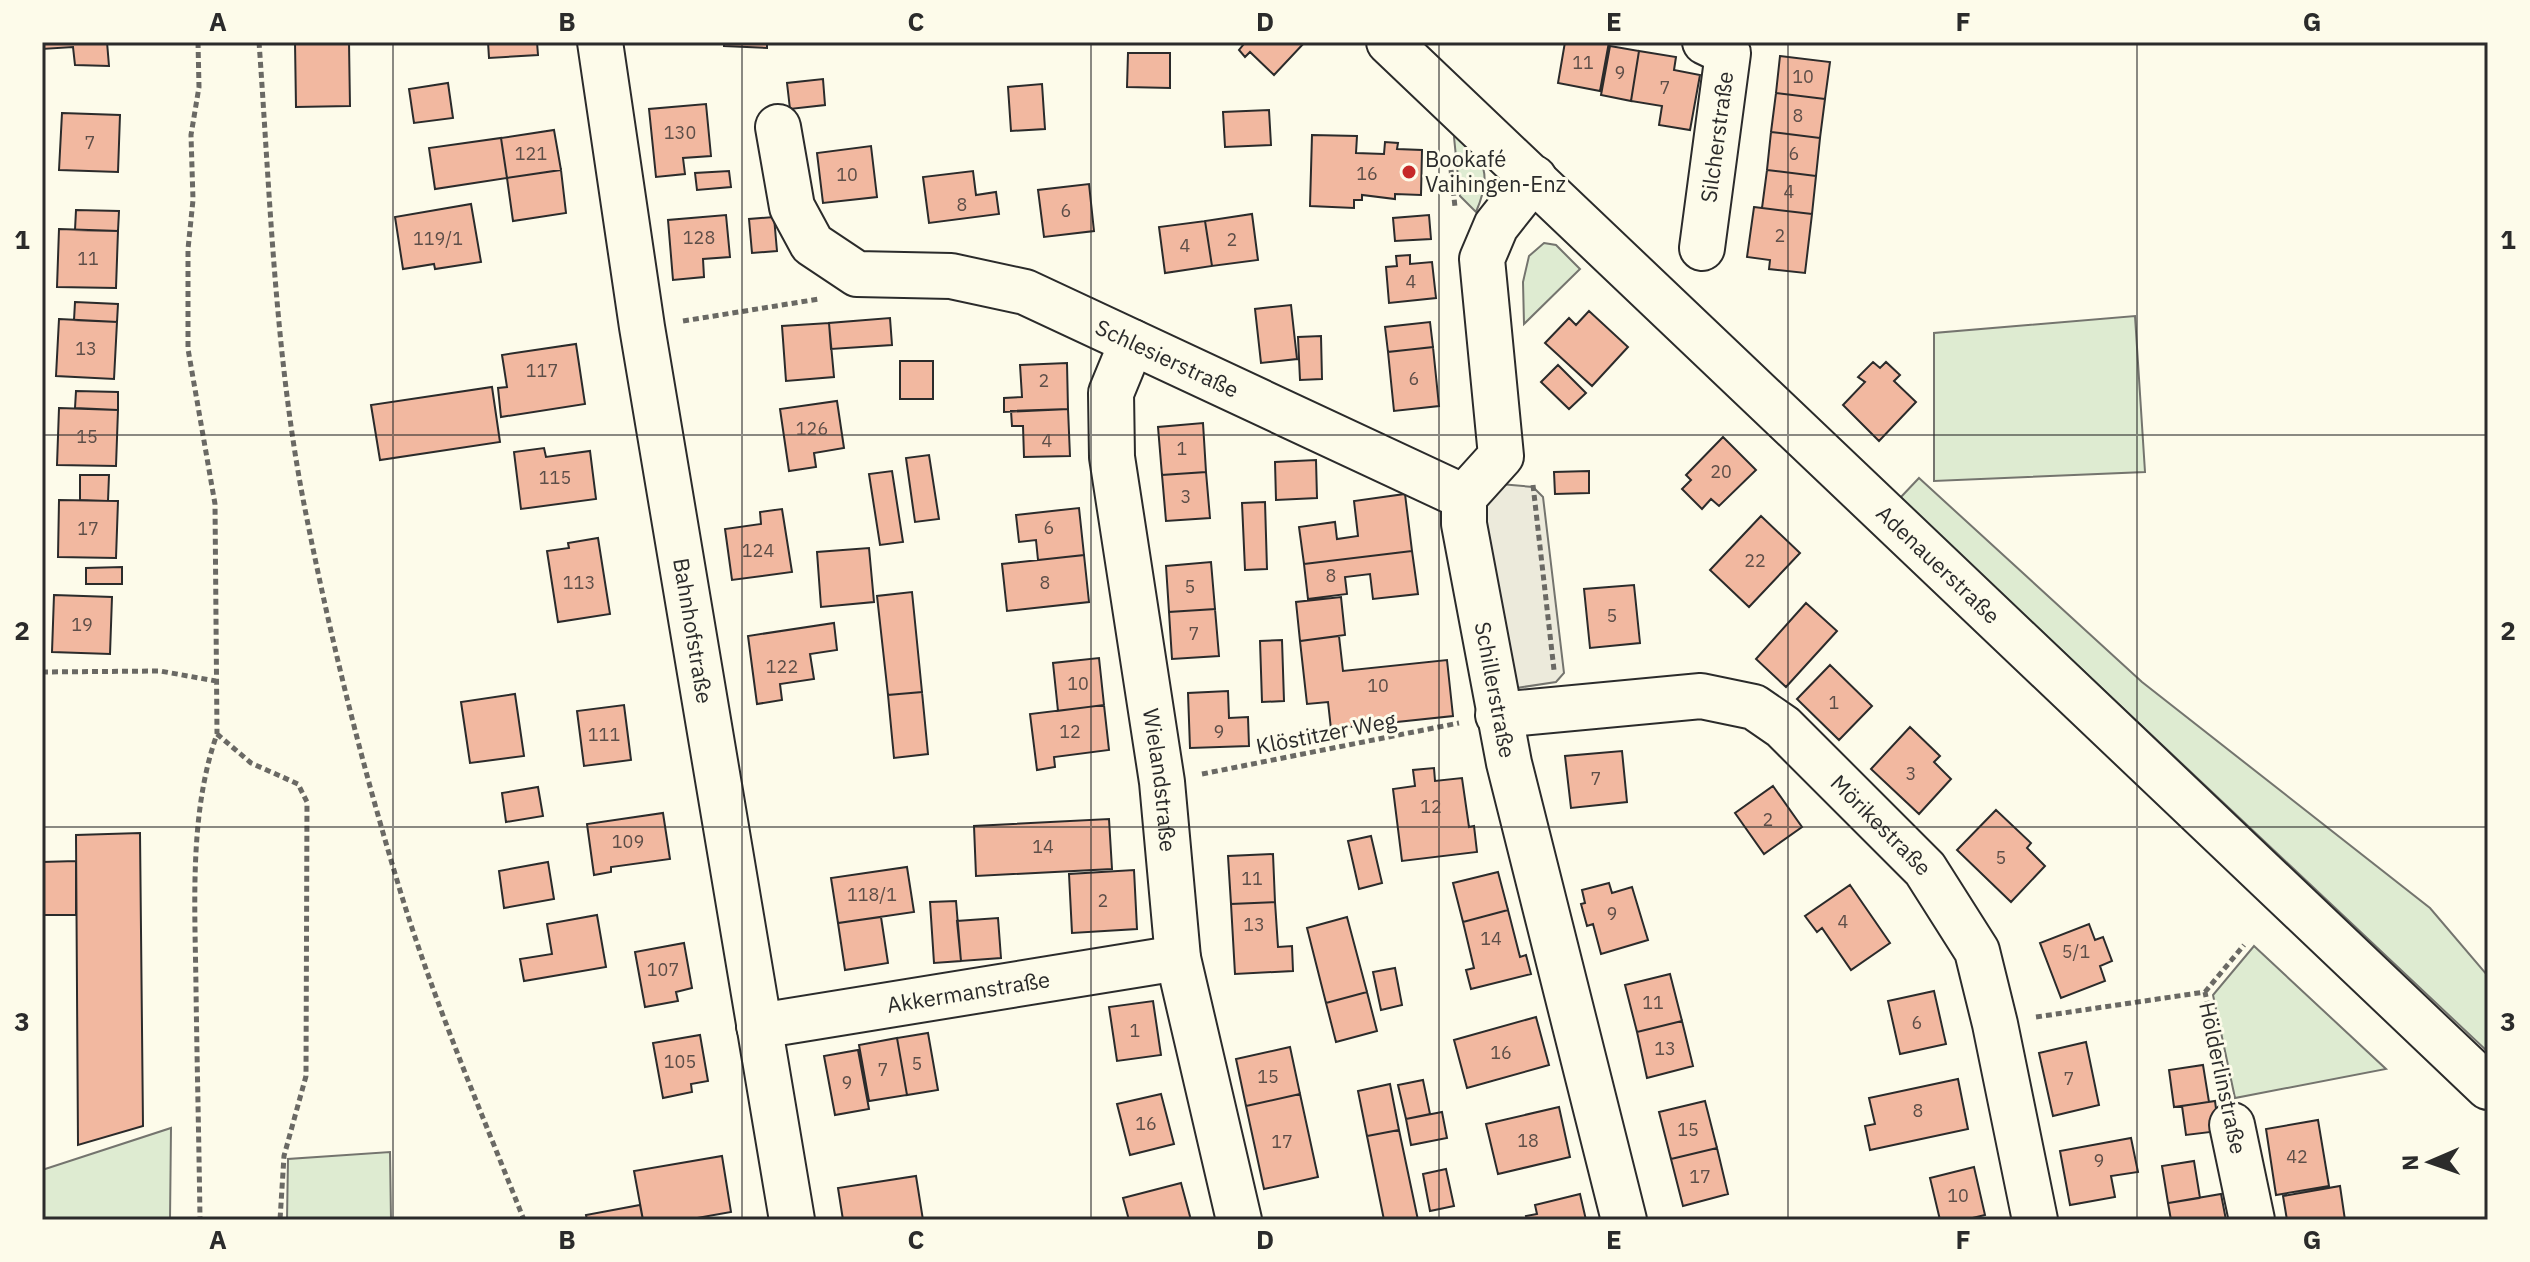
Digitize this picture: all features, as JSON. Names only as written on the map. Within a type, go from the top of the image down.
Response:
[{"type":"street","name":"Bahnhofstraße","points":[[600,42],[642,327],[792,1220]]},
{"type":"street","name":"Adenauerstraße","points":[[1389,42],[2488,1087]]},
{"type":"street","name":"Silcherstraße","points":[[1702,248],[1728,53],[1705,42]]},
{"type":"street","points":[[778,127],[792,207],[812,244],[857,274]]},
{"type":"street","points":[[1464,497],[1501,456],[1482,259],[1496,226],[1534,178]]},
{"type":"street","name":"Schlesierstraße","points":[[857,274],[951,276],[1025,292],[1464,497]]},
{"type":"street","name":"Wielandstraße","points":[[1132,342],[1111,393],[1112,457],[1162,782],[1178,958],[1239,1220]]},
{"type":"street","name":"Schillerstraße","points":[[1464,497],[1464,524],[1498,715],[1624,1220]]},
{"type":"street","name":"Mörikestraße","points":[[1498,715],[1701,696],[1754,707],[1783,727],[1925,869],[1977,951],[2035,1220]]},
{"type":"street","name":"Akkermanstraße","points":[[759,1026],[1178,958]]},
{"type":"street","name":"Hölderlinstraße","points":[[2232,1125],[2252,1220]]},
{"type":"path","points":[[198,42],[199,87],[191,135],[193,200],[188,249],[188,349],[215,504],[217,734],[207,764],[198,833],[195,937],[200,1220]]},
{"type":"path","points":[[259,42],[283,354],[304,501],[331,631],[362,758],[404,903],[449,1033],[524,1220]]},
{"type":"path","points":[[669,323],[840,296],[857,274]]},
{"type":"path","points":[[1533,484],[1561,707]]},
{"type":"path","points":[[42,672],[160,671],[216,681]]},
{"type":"path","name":"Klöstitzer Weg","points":[[1162,782],[1498,715]]},
{"type":"path","points":[[217,734],[251,763],[298,784],[307,802],[306,1076],[284,1156],[280,1220]]},
{"type":"path","points":[[2205,992],[2244,945]]},
{"type":"path","name":"Hölderlinstraße","points":[[2055,1013],[2205,992],[2232,1125]]},
{"type":"green space","points":[[1458,135],[1475,153],[1484,170],[1484,188],[1476,212],[1460,196],[1454,137]]},
{"type":"green space","points":[[1544,243],[1556,245],[1580,269],[1524,324],[1523,282],[1529,256]]},
{"type":"green space","points":[[2135,316],[2145,472],[1934,481],[1934,333]]},
{"type":"green space","points":[[1919,478],[2142,682],[2430,908],[2488,976],[2488,1052],[1900,498]]},
{"type":"green space","points":[[2254,946],[2386,1069],[2235,1098],[2213,995]]},
{"type":"green space","points":[[171,1128],[170,1220],[42,1220],[42,1170]]},
{"type":"green space","points":[[390,1152],[391,1220],[287,1220],[288,1159]]},
{"type":"shaded area","points":[[1500,484],[1533,487],[1543,497],[1564,673],[1556,682],[1510,689],[1481,512]]},
{"type":"building","points":[[42,42],[107,42],[109,66],[75,65],[73,47],[42,49]]},
{"type":"building","points":[[295,42],[349,42],[350,106],[296,107]]},
{"type":"building","points":[[488,42],[537,42],[538,55],[489,58]]},
{"type":"building","points":[[724,42],[767,42],[767,48],[724,46]]},
{"type":"building","points":[[1240,42],[1305,42],[1274,75],[1250,52],[1245,57],[1239,50],[1243,45]]},
{"type":"building","points":[[1565,42],[1609,42],[1600,91],[1558,83]]},
{"type":"building","points":[[1610,46],[1639,51],[1631,101],[1601,95]]},
{"type":"building","points":[[1639,51],[1676,57],[1674,70],[1700,75],[1690,130],[1659,125],[1662,106],[1631,101]]},
{"type":"building","points":[[1128,53],[1170,53],[1170,88],[1127,87]]},
{"type":"building","points":[[1780,56],[1830,62],[1825,99],[1776,93]]},
{"type":"building","points":[[823,79],[825,105],[790,109],[787,83]]},
{"type":"building","points":[[448,83],[453,118],[414,123],[409,89]]},
{"type":"building","points":[[1042,84],[1045,129],[1011,131],[1008,87]]},
{"type":"building","points":[[1776,93],[1825,99],[1820,138],[1771,132]]},
{"type":"building","points":[[706,104],[711,156],[683,158],[685,174],[656,177],[649,109]]},
{"type":"building","points":[[1269,110],[1271,145],[1225,147],[1223,112]]},
{"type":"building","points":[[62,113],[120,115],[118,172],[59,170]]},
{"type":"building","points":[[554,130],[561,170],[507,178],[501,138]]},
{"type":"building","points":[[1771,132],[1820,138],[1816,176],[1767,170]]},
{"type":"building","points":[[1312,135],[1357,136],[1356,153],[1384,154],[1385,142],[1398,143],[1397,149],[1422,150],[1421,195],[1395,194],[1395,199],[1362,195],[1362,200],[1354,200],[1354,208],[1310,206]]},
{"type":"building","points":[[501,138],[507,178],[435,189],[429,148]]},
{"type":"building","points":[[871,146],[877,197],[823,203],[817,153]]},
{"type":"building","points":[[561,170],[566,213],[513,221],[507,178]]},
{"type":"building","points":[[1767,170],[1816,176],[1812,214],[1762,208]]},
{"type":"building","points":[[729,171],[731,187],[697,190],[695,173]]},
{"type":"building","points":[[973,171],[976,195],[996,192],[999,214],[929,223],[923,177]]},
{"type":"building","points":[[1089,184],[1094,231],[1044,237],[1038,190]]},
{"type":"building","points":[[471,204],[481,262],[435,269],[434,264],[403,269],[395,217]]},
{"type":"building","points":[[1754,207],[1812,214],[1805,273],[1769,269],[1770,260],[1747,257]]},
{"type":"building","points":[[76,210],[119,211],[118,231],[75,230]]},
{"type":"building","points":[[1252,214],[1258,260],[1212,266],[1205,221]]},
{"type":"building","points":[[726,215],[730,257],[703,259],[704,277],[673,280],[668,220]]},
{"type":"building","points":[[1429,215],[1431,239],[1395,241],[1393,218]]},
{"type":"building","points":[[774,217],[777,251],[752,253],[749,219]]},
{"type":"building","points":[[1205,221],[1212,266],[1165,273],[1159,227]]},
{"type":"building","points":[[59,229],[118,231],[116,288],[57,287]]},
{"type":"building","points":[[1410,255],[1410,264],[1432,262],[1436,298],[1389,303],[1386,267],[1397,266],[1396,256]]},
{"type":"building","points":[[75,302],[118,304],[117,322],[74,320]]},
{"type":"building","points":[[1291,305],[1297,359],[1261,363],[1255,309]]},
{"type":"building","points":[[1589,311],[1628,347],[1592,386],[1545,343],[1569,318],[1576,325]]},
{"type":"building","points":[[890,318],[892,345],[831,349],[829,323]]},
{"type":"building","points":[[59,319],[117,322],[114,379],[56,376]]},
{"type":"building","points":[[1430,322],[1433,347],[1388,352],[1385,327]]},
{"type":"building","points":[[829,323],[834,377],[786,381],[782,326]]},
{"type":"building","points":[[1321,336],[1322,379],[1300,380],[1298,337]]},
{"type":"building","points":[[576,344],[585,404],[501,417],[498,388],[507,387],[502,355]]},
{"type":"building","points":[[1433,347],[1439,406],[1394,411],[1388,352]]},
{"type":"building","points":[[900,361],[933,361],[933,399],[900,399]]},
{"type":"building","points":[[1873,362],[1880,368],[1886,362],[1900,375],[1894,381],[1916,402],[1879,441],[1843,405],[1865,382],[1858,377]]},
{"type":"building","points":[[1067,363],[1068,409],[1004,412],[1004,398],[1022,397],[1020,365]]},
{"type":"building","points":[[1558,365],[1586,393],[1569,409],[1541,382]]},
{"type":"building","points":[[492,387],[500,442],[380,460],[371,405]]},
{"type":"building","points":[[76,391],[118,392],[118,410],[75,408]]},
{"type":"building","points":[[837,401],[844,448],[814,453],[816,467],[789,471],[780,409]]},
{"type":"building","points":[[59,408],[118,410],[116,466],[57,465]]},
{"type":"building","points":[[1068,409],[1070,456],[1024,457],[1023,426],[1012,426],[1011,411]]},
{"type":"building","points":[[1203,423],[1206,472],[1162,475],[1158,427]]},
{"type":"building","points":[[1723,437],[1756,470],[1719,506],[1711,499],[1702,509],[1682,489],[1691,480],[1686,475]]},
{"type":"building","points":[[544,448],[546,457],[590,451],[596,499],[521,509],[514,452]]},
{"type":"building","points":[[929,455],[939,519],[915,522],[906,458]]},
{"type":"building","points":[[1316,460],[1317,498],[1276,500],[1275,462]]},
{"type":"building","points":[[892,471],[903,542],[880,545],[869,474]]},
{"type":"building","points":[[1589,471],[1589,493],[1555,494],[1554,472]]},
{"type":"building","points":[[1206,472],[1210,518],[1166,521],[1162,475]]},
{"type":"building","points":[[80,475],[109,475],[108,501],[80,500]]},
{"type":"building","points":[[1405,494],[1412,551],[1304,564],[1299,527],[1335,522],[1337,539],[1358,536],[1354,501]]},
{"type":"building","points":[[59,500],[118,501],[116,558],[58,557]]},
{"type":"building","points":[[1265,502],[1267,569],[1245,570],[1242,503]]},
{"type":"building","points":[[1079,508],[1084,555],[1038,560],[1036,540],[1019,542],[1016,515]]},
{"type":"building","points":[[782,509],[792,572],[732,580],[725,529],[761,524],[760,512]]},
{"type":"building","points":[[1761,516],[1800,553],[1749,607],[1710,570]]},
{"type":"building","points":[[598,538],[610,614],[558,622],[547,551],[569,548],[568,543]]},
{"type":"building","points":[[869,548],[874,602],[821,607],[817,552]]},
{"type":"building","points":[[1412,551],[1418,594],[1373,599],[1370,574],[1345,577],[1347,594],[1308,599],[1304,564]]},
{"type":"building","points":[[1084,555],[1089,602],[1007,611],[1002,564]]},
{"type":"building","points":[[1211,562],[1215,609],[1169,612],[1166,566]]},
{"type":"building","points":[[122,567],[122,584],[86,584],[86,568]]},
{"type":"building","points":[[1634,585],[1640,643],[1590,648],[1584,589]]},
{"type":"building","points":[[912,592],[922,692],[888,695],[877,596]]},
{"type":"building","points":[[54,595],[112,597],[110,654],[52,652]]},
{"type":"building","points":[[1341,597],[1345,635],[1300,641],[1296,602]]},
{"type":"building","points":[[1806,603],[1837,631],[1786,687],[1756,659]]},
{"type":"building","points":[[1215,609],[1219,656],[1172,659],[1169,612]]},
{"type":"building","points":[[834,623],[837,650],[810,654],[814,679],[780,684],[782,700],[757,704],[748,636]]},
{"type":"building","points":[[1339,636],[1343,671],[1447,660],[1453,716],[1331,729],[1328,702],[1307,704],[1300,641]]},
{"type":"building","points":[[1282,640],[1284,701],[1262,702],[1260,641]]},
{"type":"building","points":[[1099,658],[1104,705],[1058,711],[1053,663]]},
{"type":"building","points":[[1830,665],[1872,706],[1839,740],[1797,699]]},
{"type":"building","points":[[1228,691],[1229,718],[1248,717],[1249,746],[1190,748],[1188,693]]},
{"type":"building","points":[[922,692],[928,754],[894,758],[888,695]]},
{"type":"building","points":[[515,694],[524,756],[470,763],[461,702]]},
{"type":"building","points":[[624,705],[631,760],[584,766],[577,711]]},
{"type":"building","points":[[1104,705],[1109,750],[1054,757],[1055,767],[1037,770],[1030,714]]},
{"type":"building","points":[[1910,727],[1940,756],[1934,762],[1951,779],[1919,814],[1871,769]]},
{"type":"building","points":[[1622,751],[1627,802],[1571,808],[1565,756]]},
{"type":"building","points":[[1434,768],[1435,781],[1462,778],[1469,827],[1474,826],[1477,852],[1402,861],[1393,789],[1415,786],[1413,770]]},
{"type":"building","points":[[1773,786],[1802,827],[1764,854],[1735,813]]},
{"type":"building","points":[[538,787],[543,816],[506,822],[502,793]]},
{"type":"building","points":[[1996,810],[2031,843],[2027,848],[2045,866],[2011,902],[1957,850]]},
{"type":"building","points":[[663,813],[670,859],[611,867],[611,872],[594,875],[587,824]]},
{"type":"building","points":[[1109,819],[1112,869],[976,876],[974,826]]},
{"type":"building","points":[[140,833],[143,1126],[78,1145],[76,835]]},
{"type":"building","points":[[1371,836],[1382,883],[1359,889],[1348,841]]},
{"type":"building","points":[[1273,854],[1275,902],[1231,904],[1228,856]]},
{"type":"building","points":[[76,861],[76,915],[42,915],[42,862]]},
{"type":"building","points":[[548,862],[554,899],[504,908],[499,871]]},
{"type":"building","points":[[907,867],[914,912],[838,923],[831,878]]},
{"type":"building","points":[[1134,870],[1137,929],[1072,933],[1069,874]]},
{"type":"building","points":[[1498,872],[1508,910],[1463,922],[1453,883]]},
{"type":"building","points":[[1609,883],[1612,893],[1632,887],[1648,940],[1601,954],[1593,924],[1587,926],[1581,904],[1585,903],[1582,890]]},
{"type":"building","points":[[1850,885],[1890,943],[1851,970],[1822,928],[1817,932],[1805,916]]},
{"type":"building","points":[[956,901],[961,961],[934,963],[930,902]]},
{"type":"building","points":[[1275,902],[1278,947],[1292,946],[1293,971],[1235,974],[1231,904]]},
{"type":"building","points":[[1508,910],[1520,957],[1526,955],[1531,974],[1471,989],[1466,970],[1474,968],[1463,922]]},
{"type":"building","points":[[597,915],[606,967],[524,981],[520,959],[552,954],[547,924]]},
{"type":"building","points":[[881,917],[888,963],[845,970],[838,923]]},
{"type":"building","points":[[1347,917],[1367,992],[1326,1003],[1307,928]]},
{"type":"building","points":[[998,918],[1001,958],[961,961],[957,921]]},
{"type":"building","points":[[2089,924],[2095,940],[2103,937],[2112,961],[2100,966],[2105,981],[2061,998],[2040,943]]},
{"type":"building","points":[[684,943],[692,988],[676,992],[678,1001],[645,1007],[635,952]]},
{"type":"building","points":[[1395,968],[1402,1005],[1381,1010],[1373,972]]},
{"type":"building","points":[[1670,974],[1682,1021],[1637,1032],[1625,985]]},
{"type":"building","points":[[1934,991],[1946,1044],[1900,1054],[1888,1001]]},
{"type":"building","points":[[1367,992],[1377,1031],[1336,1042],[1326,1003]]},
{"type":"building","points":[[1153,1001],[1161,1055],[1117,1061],[1109,1007]]},
{"type":"building","points":[[1536,1017],[1549,1065],[1467,1088],[1454,1040]]},
{"type":"building","points":[[1682,1021],[1693,1066],[1647,1078],[1637,1032]]},
{"type":"building","points":[[928,1033],[938,1090],[907,1095],[897,1038]]},
{"type":"building","points":[[700,1035],[708,1081],[691,1084],[692,1092],[663,1098],[653,1043]]},
{"type":"building","points":[[897,1038],[907,1095],[869,1101],[859,1045]]},
{"type":"building","points":[[2086,1042],[2099,1105],[2053,1116],[2039,1053]]},
{"type":"building","points":[[1290,1047],[1300,1094],[1246,1106],[1236,1059]]},
{"type":"building","points":[[858,1050],[869,1109],[835,1115],[824,1056]]},
{"type":"building","points":[[2203,1065],[2209,1102],[2174,1107],[2169,1070]]},
{"type":"building","points":[[1958,1079],[1968,1129],[1870,1150],[1865,1126],[1875,1124],[1869,1098]]},
{"type":"building","points":[[1423,1080],[1430,1114],[1406,1119],[1398,1085]]},
{"type":"building","points":[[1390,1084],[1399,1130],[1367,1136],[1358,1091]]},
{"type":"building","points":[[1161,1094],[1174,1144],[1130,1155],[1117,1104]]},
{"type":"building","points":[[1300,1094],[1318,1177],[1264,1189],[1246,1106]]},
{"type":"building","points":[[1705,1101],[1717,1148],[1671,1159],[1659,1112]]},
{"type":"building","points":[[2215,1101],[2219,1131],[2186,1135],[2182,1106]]},
{"type":"building","points":[[1559,1107],[1570,1157],[1498,1174],[1486,1124]]},
{"type":"building","points":[[1442,1112],[1447,1138],[1411,1145],[1406,1119]]},
{"type":"building","points":[[2318,1120],[2329,1186],[2276,1195],[2266,1129]]},
{"type":"building","points":[[1399,1130],[1418,1220],[1384,1220],[1367,1136]]},
{"type":"building","points":[[2131,1138],[2138,1172],[2111,1176],[2115,1197],[2070,1205],[2060,1151]]},
{"type":"building","points":[[1717,1148],[1728,1194],[1683,1206],[1671,1159]]},
{"type":"building","points":[[722,1156],[731,1212],[686,1220],[643,1220],[634,1171]]},
{"type":"building","points":[[2194,1161],[2200,1198],[2168,1203],[2162,1166]]},
{"type":"building","points":[[1974,1167],[1985,1215],[1964,1220],[1940,1220],[1930,1178]]},
{"type":"building","points":[[1446,1169],[1454,1206],[1430,1211],[1423,1174]]},
{"type":"building","points":[[916,1176],[923,1220],[843,1220],[838,1188]]},
{"type":"building","points":[[1181,1183],[1191,1220],[1129,1220],[1123,1198]]},
{"type":"building","points":[[2340,1186],[2345,1220],[2287,1220],[2283,1196]]},
{"type":"building","points":[[1580,1194],[1586,1220],[1527,1220],[1526,1216],[1537,1214],[1535,1205]]},
{"type":"building","points":[[2221,1194],[2226,1220],[2171,1220],[2168,1203]]},
{"type":"building","points":[[640,1205],[643,1220],[587,1220],[586,1215]]},
{"type":"place","name":"Bookafé Vaihingen-Enz","points":[[1409,172]]}]
